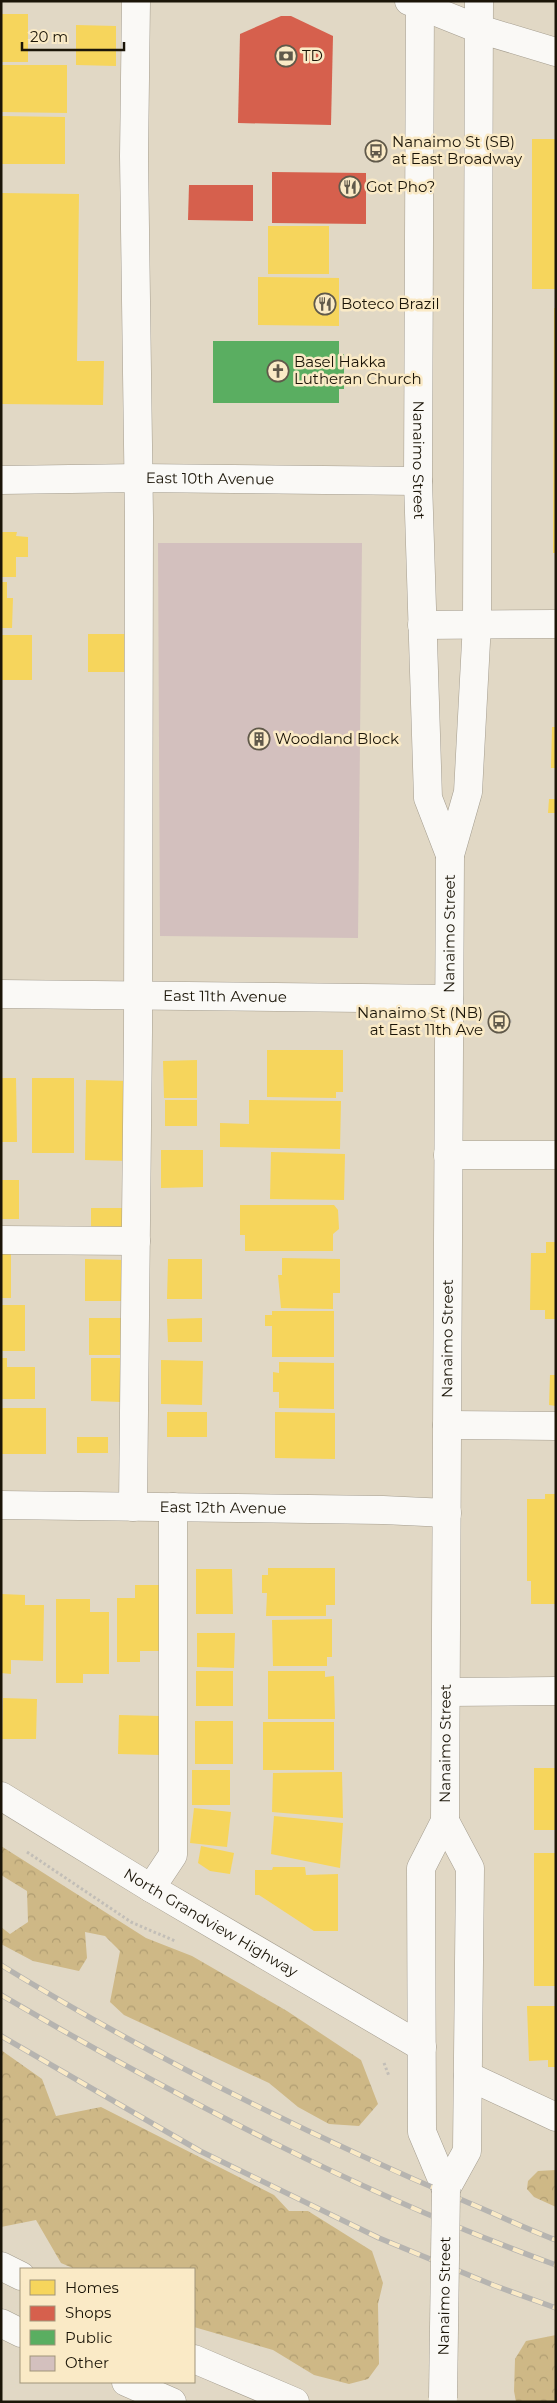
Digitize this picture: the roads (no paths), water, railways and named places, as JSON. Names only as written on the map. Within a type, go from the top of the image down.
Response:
[{"type":"main road","points":[[133,1507],[138,996],[139,478],[134,156],[136,1]]},
{"type":"main road","name":"Nanaimo Street","points":[[443,2400],[446,2189],[422,2132],[421,1868],[445,1821],[450,855],[468,792],[477,623],[479,1]]},
{"type":"main road","points":[[416,2],[479,29],[556,52]]},
{"type":"main road","name":"Nanaimo Street","points":[[416,2],[418,481],[428,798],[450,855]]},
{"type":"main road","name":"East 10th Avenue","points":[[1,480],[139,478],[418,481]]},
{"type":"main road","points":[[422,625],[477,623],[556,624]]},
{"type":"main road","name":"East 11th Avenue","points":[[1,994],[449,999]]},
{"type":"main road","points":[[448,1155],[556,1155]]},
{"type":"main road","points":[[1,1240],[136,1241]]},
{"type":"main road","points":[[447,1425],[556,1426]]},
{"type":"main road","name":"East 12th Avenue","points":[[1,1506],[383,1510],[446,1513]]},
{"type":"main road","points":[[150,1888],[172,1855],[173,1507]]},
{"type":"main road","points":[[446,1692],[556,1691]]},
{"type":"main road","name":"North Grandview Highway","points":[[1,1796],[150,1888],[422,2047]]},
{"type":"main road","name":"Nanaimo Street","points":[[445,1821],[470,1868],[467,2151],[446,2189]]},
{"type":"main road","points":[[468,2076],[556,2117]]},
{"type":"main road","points":[[1,2266],[20,2276]]},
{"type":"main road","points":[[1,2324],[20,2333]]},
{"type":"main road","points":[[195,2359],[295,2402]]},
{"type":"main road","points":[[128,2383],[172,2402]]},
{"type":"railway","points":[[1,1965],[115,2031],[231,2093],[349,2150],[556,2240]]},
{"type":"railway","points":[[1,1995],[135,2071],[272,2142],[413,2208],[484,2238],[556,2265]]},
{"type":"railway","points":[[1,2036],[200,2151],[379,2238],[493,2285],[556,2308]]},
{"type":"place","name":"TD","points":[[286,56]]},
{"type":"place","name":"Nanaimo St (SB) at East Broadway","points":[[376,151]]},
{"type":"place","name":"Got Pho?","points":[[350,187]]},
{"type":"place","name":"Boteco Brazil","points":[[325,304]]},
{"type":"place","name":"Basel Hakka Lutheran Church","points":[[278,371]]},
{"type":"place","name":"Woodland Block","points":[[259,739]]},
{"type":"place","name":"Nanaimo St (NB) at East 11th Ave","points":[[499,1022]]}]
